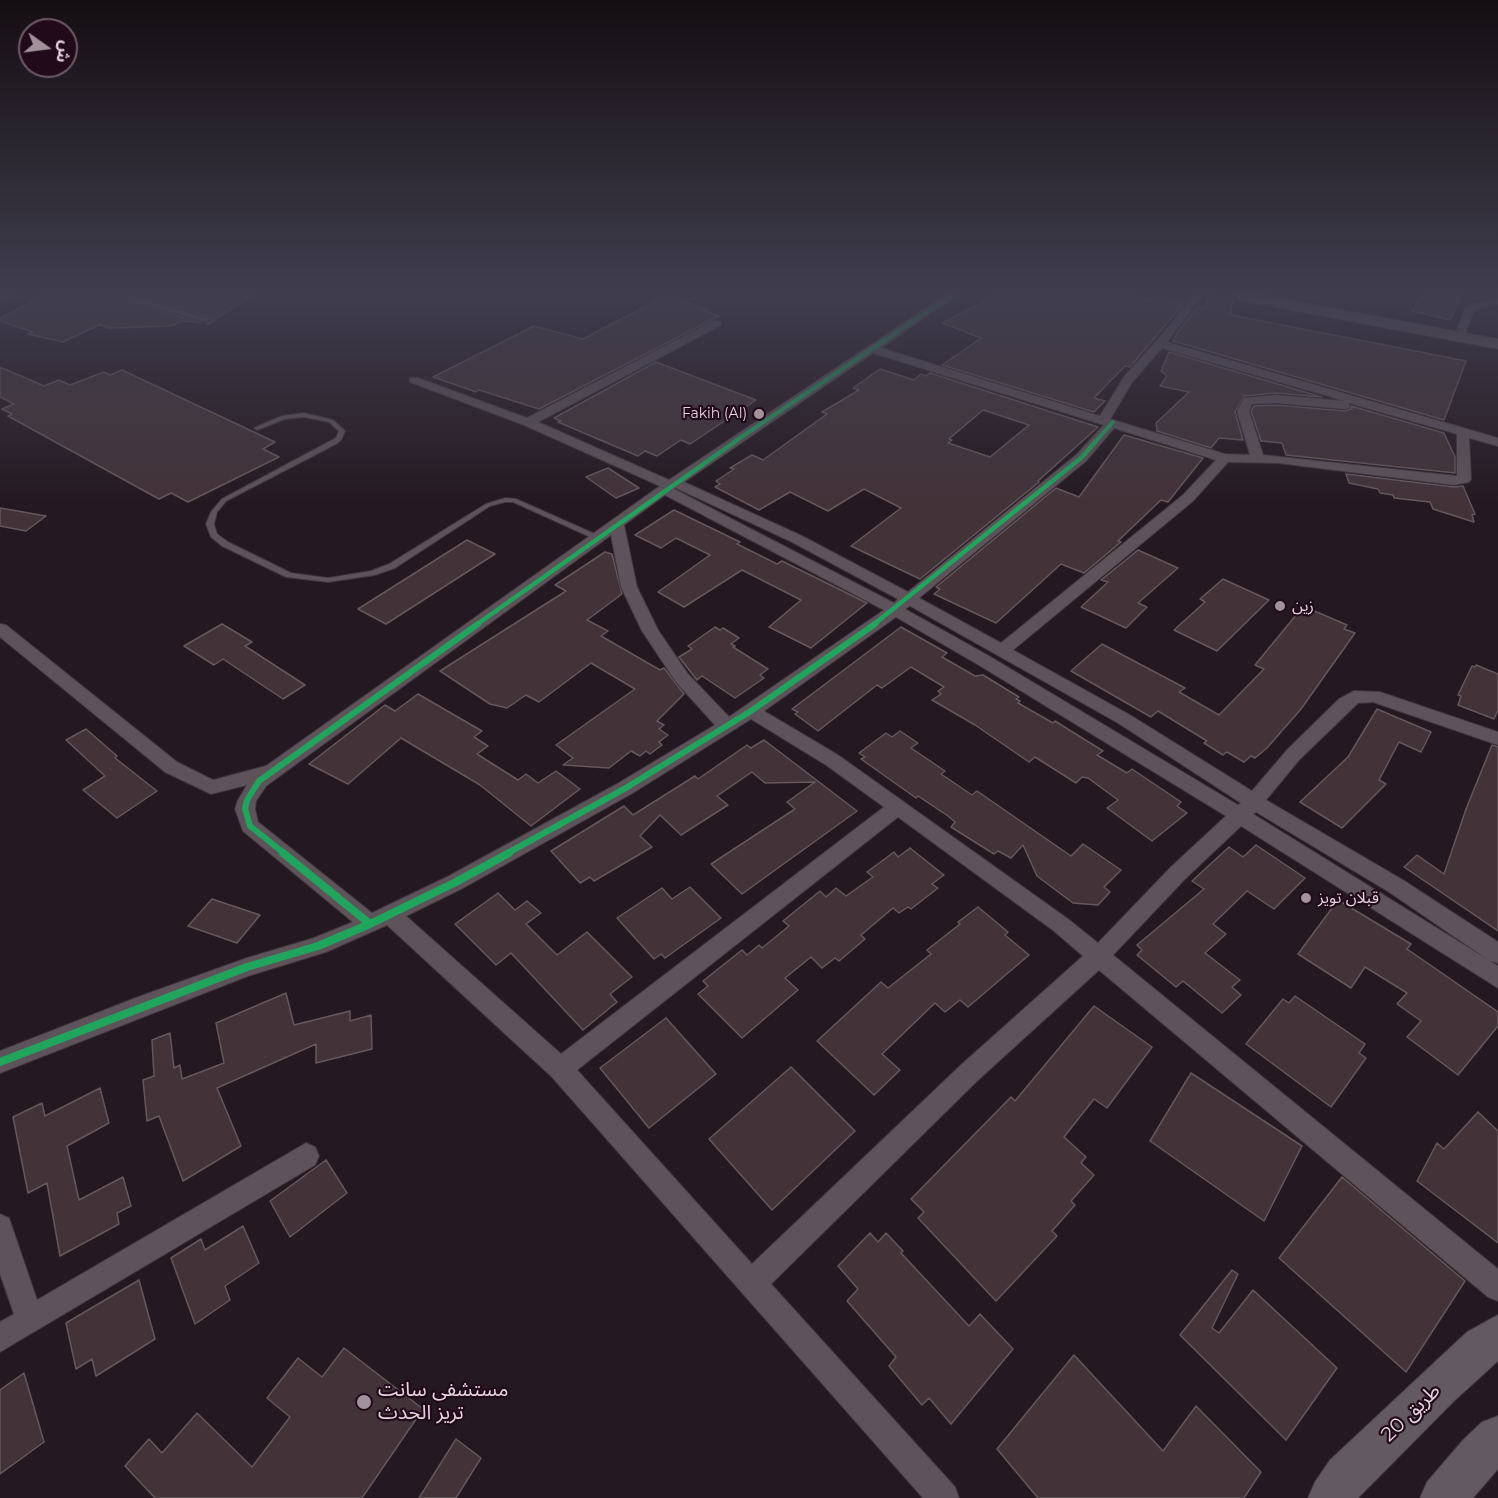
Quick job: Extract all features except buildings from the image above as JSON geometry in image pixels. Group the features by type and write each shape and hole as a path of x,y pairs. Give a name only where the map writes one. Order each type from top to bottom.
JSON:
{"street":[{"path":"528,422 637,365"},
{"path":"849,365 670,486 269,773 259,781 247,800 246,818 250,826 380,919 560,1069 944,1498"},
{"path":"924,365 1224,458 1257,457 1454,481 1464,479 1463,431"},
{"path":"0,1062 247,967 318,946 380,919 456,882 614,794 727,726 902,604 1081,458 1108,421 1128,379 1141,365"},
{"path":"1233,365 1498,442"},
{"path":"414,380 528,422 670,486 902,604 1002,651 1124,720 1247,809 1498,978"},
{"path":"1257,457 1243,411 1245,404 1254,399 1276,399 1395,411"},
{"path":"1002,651 1188,498 1224,458"},
{"path":"617,525 622,565 629,587 650,631 682,678 727,726"},
{"path":"902,604 983,660 1247,809 1396,886 1498,954"},
{"path":"0,629 171,767 211,787 269,773"},
{"path":"751,1284 969,1073 1099,956 1185,866 1247,809 1293,755 1336,710 1354,697 1367,695 1384,698 1498,739"},
{"path":"751,711 832,760 1005,883 1099,956 1498,1287"},
{"path":"560,1069 898,807"},
{"path":"0,1338 306,1156"},
{"path":"0,1227 12,1270 30,1319"},
{"name":"طريق 20","path":"1331,1498 1346,1476 1439,1386 1482,1347 1498,1336"},
{"path":"1443,1498 1479,1456 1498,1438"}],"lane":[{"path":"257,428 284,417 304,415 331,421 342,431 334,443 239,491 224,500 214,512 210,524 214,535 225,544 289,575 328,580 372,573 392,566 488,506 505,500 514,500 600,538"}],"cycle path":[{"path":"370,924 250,826 245,809 247,800 259,781 675,482 848,365"},
{"path":"0,1062 138,1007 247,967 318,946 370,924 456,882 624,789 751,711 895,610 1081,458 1113,422"}],"place":[{"name":"Fakih (Al)","path":"759,414"},
{"name":"زين","path":"1280,606"},
{"name":"قبلان تويز","path":"1306,898"},
{"name":"مستشفى سانت تريز الحدث","path":"364,1402"}]}
